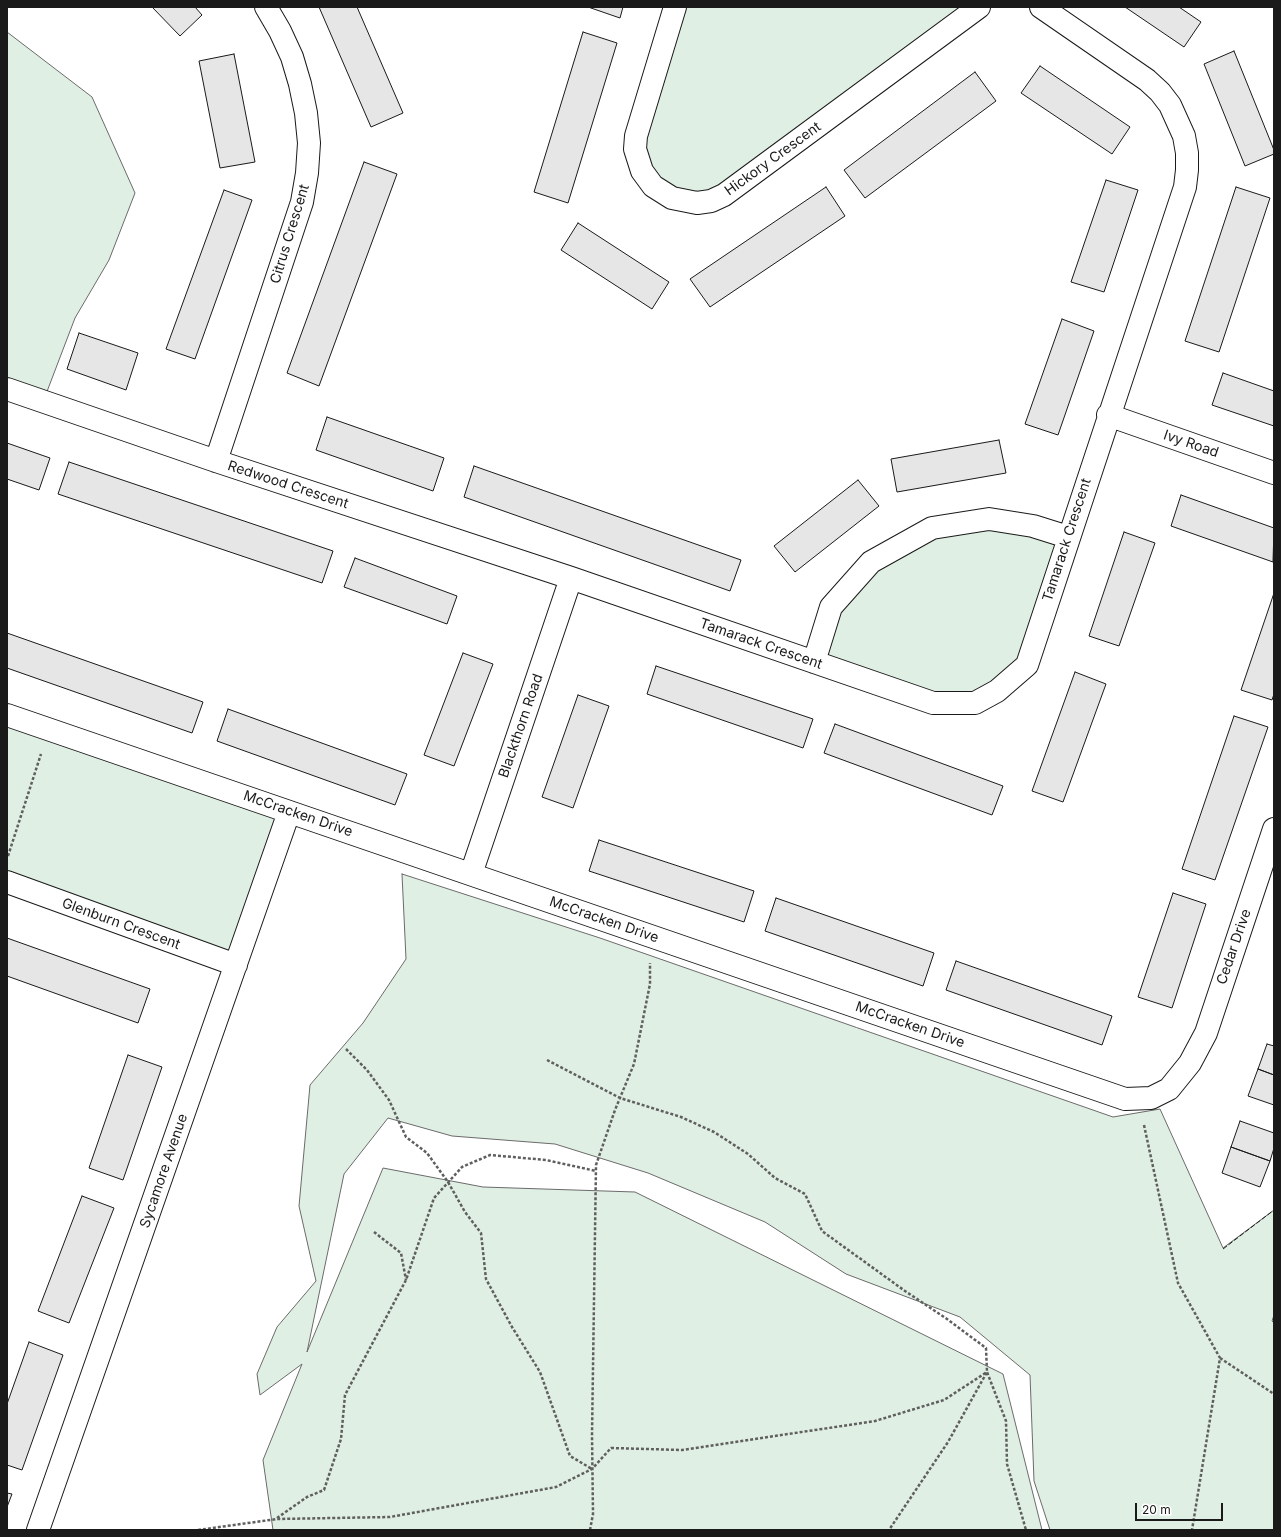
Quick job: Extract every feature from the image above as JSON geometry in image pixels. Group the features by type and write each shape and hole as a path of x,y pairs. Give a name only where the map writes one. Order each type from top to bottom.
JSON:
{"street":[{"name":"Citrus Crescent","path":"216,461 302,202 307,173 309,143 306,113 300,84 292,56 280,30 266,7"},
{"name":"Hickory Crescent","path":"675,7 636,136 635,149 642,171 653,186 672,198 697,203 711,201 724,195 979,7"},
{"name":"Tamarack Crescent","path":"571,578 933,703 975,703 997,691 1027,665 1108,415 1185,187 1187,153 1184,136 1178,120 1170,105 1160,92 1147,80 1041,7"},
{"name":"Redwood Crescent","path":"7,389 216,461 571,578"},
{"name":"Ivy Road","path":"1108,415 1274,473"},
{"path":"814,662 831,607 871,562 932,528 989,519 1033,526 1068,537"},
{"name":"Blackthorn Road","path":"471,874 571,578"},
{"name":"McCracken Drive","path":"7,715 1125,1099 1151,1098 1169,1089 1190,1063"},
{"name":"Sycamore Avenue","path":"38,1530 289,812"},
{"name":"Cedar Drive","path":"1190,1063 1206,1033 1274,829"},
{"name":"Glenburn Crescent","path":"7,882 236,965"}],"path":[{"path":"7,858 49,729"},
{"path":"590,1530 593,1514 592,1469 596,1165 634,1064 650,984 650,936"},
{"path":"346,1049 367,1070 389,1100 406,1137 427,1153 448,1182 465,1212 481,1233 486,1279 512,1327 540,1372 570,1456 592,1469"},
{"path":"547,1060 620,1098 682,1117 714,1132 748,1154 775,1178 805,1194 822,1231 986,1348 988,1372 1006,1421 1007,1464 1026,1530"},
{"path":"1141,1098 1142,1119 1178,1283 1220,1358 1274,1394"},
{"path":"277,1519 307,1497 324,1490 340,1439 345,1395 406,1280 434,1198 448,1182 462,1167 490,1155 546,1160 596,1171"},
{"path":"374,1232 401,1253 406,1280"},
{"path":"1192,1530 1220,1358"},
{"path":"198,1530 277,1519 390,1517 556,1487 592,1469 610,1448 682,1450 875,1420 944,1400 988,1372"},
{"path":"889,1530 948,1442 988,1372"}],"green space":[{"path":"675,7 979,7 736,187 684,202 638,161"},
{"path":"7,32 92,97 135,193 109,260 75,318 43,402 7,389"},
{"path":"989,519 1068,537 1027,665 975,703 814,662 831,607 871,562"},
{"path":"7,715 289,812 236,965 7,882"},
{"path":"402,874 600,938 1113,1117 1160,1109 1223,1248 1274,1210 1274,1315 1272,1321 1274,1323 1274,1530 1050,1530 1034,1481 1030,1375 960,1317 846,1274 765,1222 648,1173 555,1144 452,1136 388,1118 344,1174 307,1352 383,1168 483,1187 635,1192 1003,1374 1042,1530 273,1530 263,1460 302,1364 260,1395 257,1374 277,1327 316,1281 299,1206 310,1085 363,1023 406,959"}],"building":[{"path":"152,7 195,7 202,15 180,36"},
{"path":"319,7 357,7 403,113 371,127"},
{"path":"588,7 623,7 620,18"},
{"path":"1125,7 1179,7 1201,22 1184,47"},
{"path":"583,32 617,43 568,203 534,192"},
{"path":"1234,51 1274,150 1274,154 1245,166 1204,64"},
{"path":"234,54 255,162 220,168 199,61"},
{"path":"1040,66 1130,127 1112,154 1021,93"},
{"path":"975,72 996,101 865,198 844,170"},
{"path":"364,162 397,174 319,386 287,373"},
{"path":"1106,180 1138,190 1104,292 1071,282"},
{"path":"826,187 845,216 710,307 690,279"},
{"path":"1236,187 1270,198 1219,352 1185,341"},
{"path":"224,190 252,200 195,359 166,349"},
{"path":"578,223 669,282 652,309 561,250"},
{"path":"1062,319 1094,331 1058,435 1025,424"},
{"path":"79,333 138,353 126,390 67,369"},
{"path":"1223,373 1274,391 1274,426 1212,405"},
{"path":"327,417 444,458 433,491 316,450"},
{"path":"999,440 1006,473 897,492 891,459"},
{"path":"7,443 50,458 39,490 7,479"},
{"path":"69,462 333,551 322,583 58,494"},
{"path":"474,466 741,560 730,591 464,497"},
{"path":"858,480 879,506 795,572 774,546"},
{"path":"1181,495 1274,528 1273,562 1171,526"},
{"path":"1124,532 1155,543 1119,646 1089,636"},
{"path":"355,558 457,596 447,624 344,587"},
{"path":"1274,593 1274,694 1272,700 1241,690"},
{"path":"7,633 203,702 192,733 7,668"},
{"path":"463,653 493,664 454,766 424,755"},
{"path":"656,666 813,719 803,748 647,694"},
{"path":"1075,672 1106,684 1063,802 1032,791"},
{"path":"578,695 609,706 573,808 542,797"},
{"path":"228,709 407,774 395,805 217,741"},
{"path":"1234,716 1268,727 1215,880 1182,869"},
{"path":"835,724 1003,786 992,815 824,753"},
{"path":"599,840 754,891 744,922 589,871"},
{"path":"1173,893 1206,904 1172,1008 1138,997"},
{"path":"776,898 934,953 923,986 765,931"},
{"path":"7,938 150,989 138,1023 7,976"},
{"path":"956,961 1112,1016 1102,1045 946,990"},
{"path":"1267,1044 1274,1046 1274,1075 1258,1069"},
{"path":"128,1055 162,1067 123,1180 89,1168"},
{"path":"1258,1069 1274,1075 1274,1105 1248,1096"},
{"path":"1240,1121 1274,1133 1274,1148 1270,1161 1231,1147"},
{"path":"1231,1147 1270,1161 1260,1187 1222,1173"},
{"path":"82,1196 114,1208 69,1323 38,1311"},
{"path":"29,1342 63,1355 22,1470 7,1465 7,1404"},
{"path":"7,1493 12,1494 7,1507"}],"fence":[{"path":"1223,1249 1274,1210"}]}
